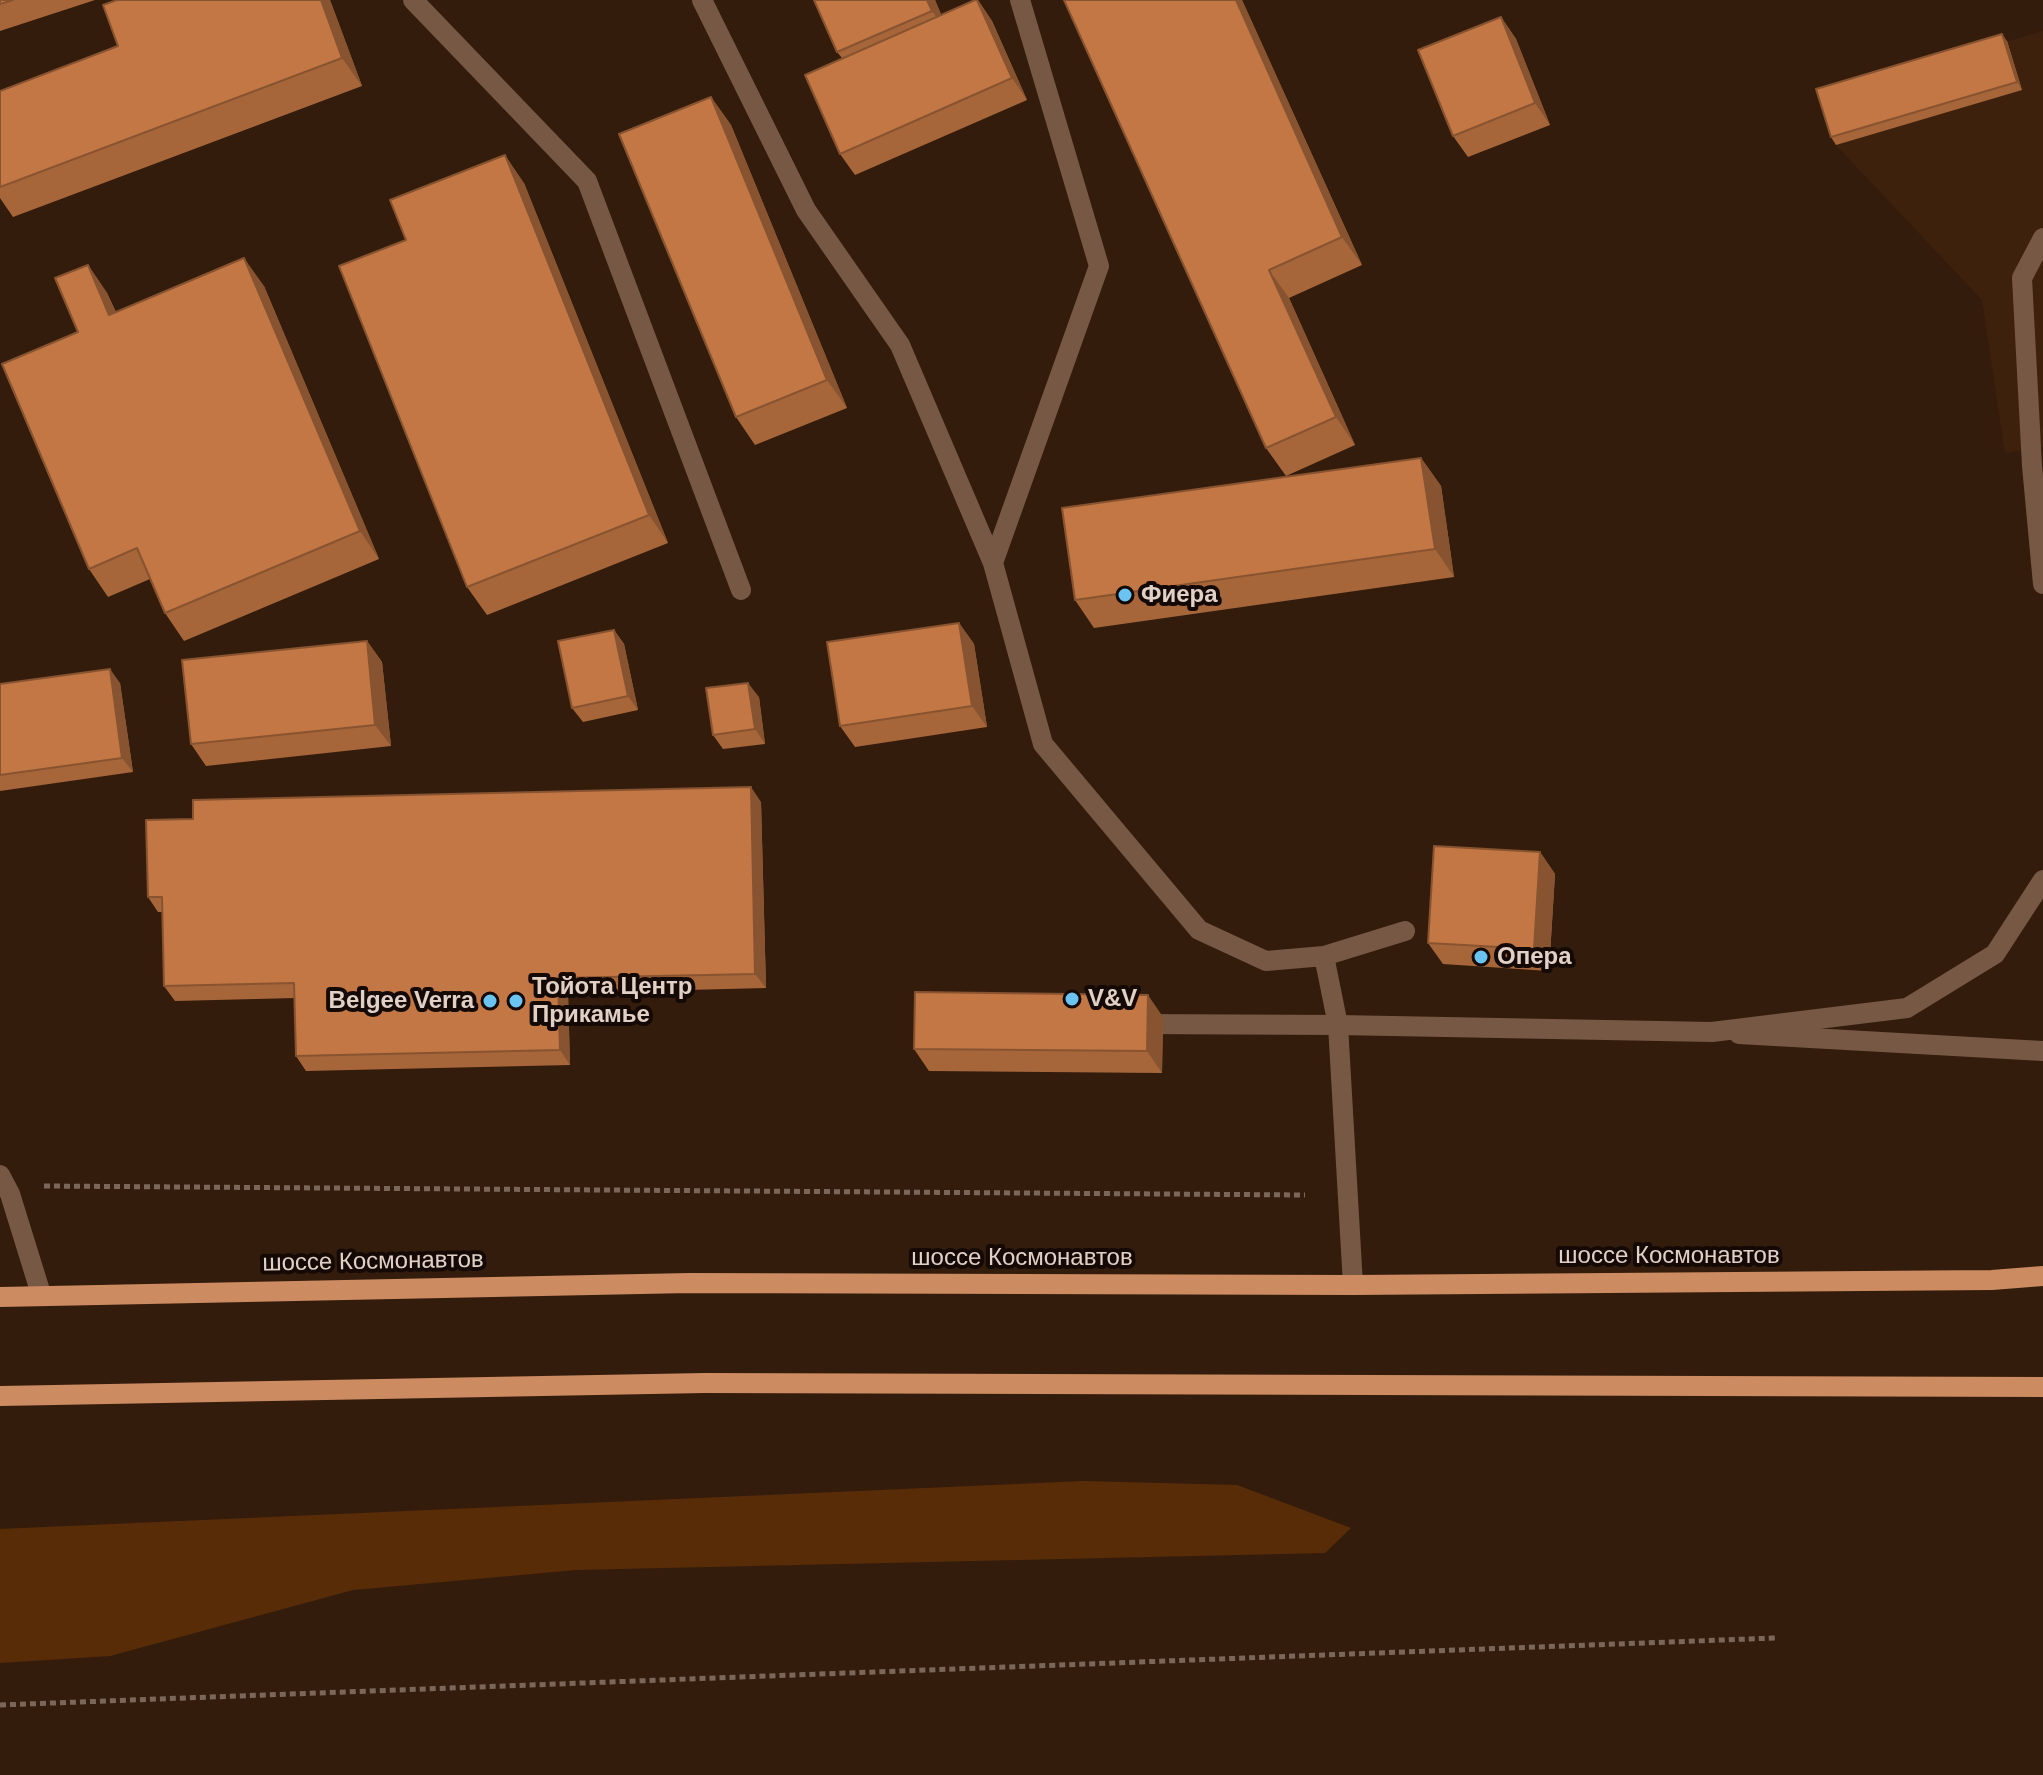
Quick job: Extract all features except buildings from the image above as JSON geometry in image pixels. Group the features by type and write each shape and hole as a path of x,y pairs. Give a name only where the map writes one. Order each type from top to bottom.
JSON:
{"main road":[{"name":"шоссе Космонавтов","path":"0,1297 690,1283 1353,1285 1992,1280 2043,1276"},
{"path":"0,1396 705,1383 2043,1387"}],"street":[{"path":"413,0 587,181 741,590"},
{"path":"702,0 806,210 900,345 937,440 993,563 1043,744 1199,930 1266,961 1324,956 1405,931"},
{"path":"993,563 1099,266 1020,0"},
{"path":"2043,238 2022,278 2037,460 2043,584"},
{"path":"1712,1032 1907,1008 1995,954 2043,880"},
{"path":"1324,956 1338,1025 1353,1285"},
{"path":"1117,1024 1712,1032 2043,1051"},
{"path":"0,1175 10,1194 41,1294"}],"path":[{"path":"44,1186 1305,1195"},
{"path":"0,1705 1775,1638"}],"shaded area":[{"path":"2043,31 2043,447 2005,453 1982,300 1836,145 1821,96"},
{"path":"1084,1481 1237,1485 1351,1528 1325,1553 576,1570 353,1590 110,1656 0,1663 0,1529"}],"place":[{"name":"Фиера","path":"1125,595"},
{"name":"Опера","path":"1481,957"},
{"name":"V&V","path":"1072,999"},
{"name":"Belgee Verra","path":"490,1001"},
{"name":"Тойота Центр Прикамье","path":"516,1001"}]}
